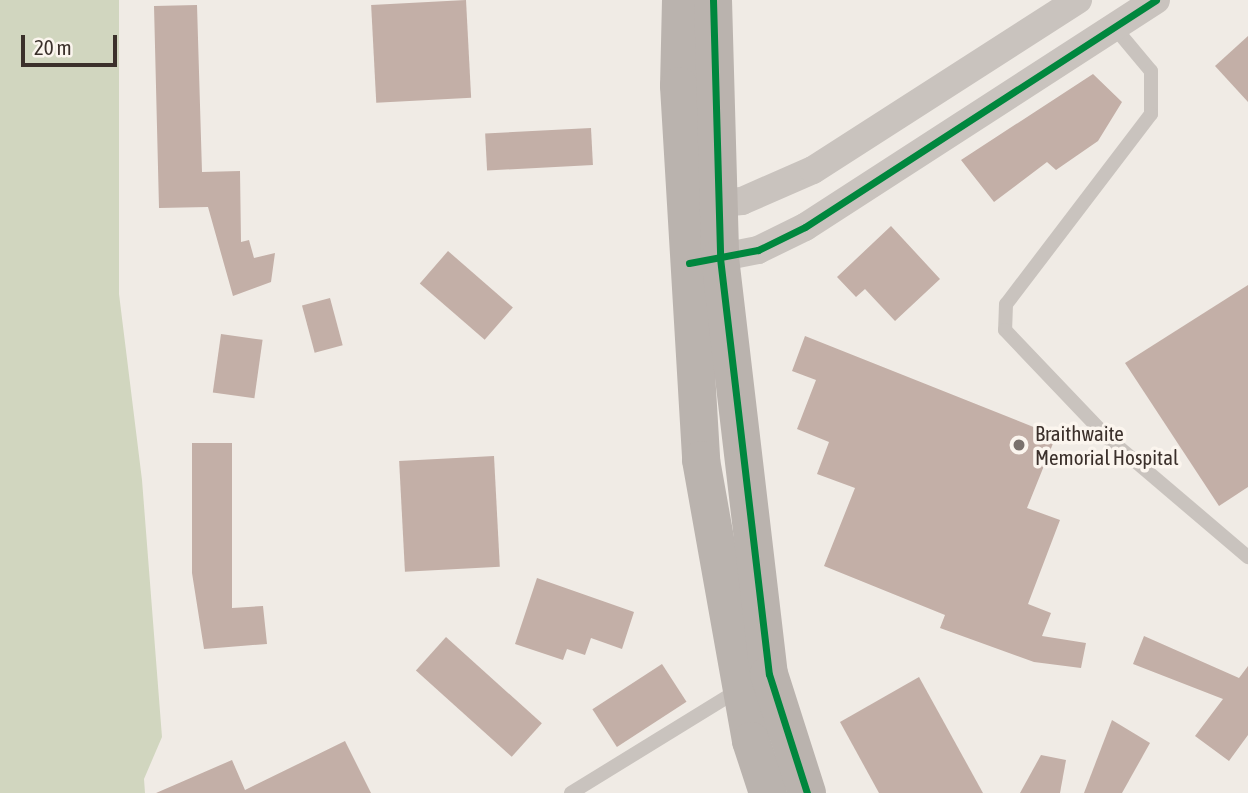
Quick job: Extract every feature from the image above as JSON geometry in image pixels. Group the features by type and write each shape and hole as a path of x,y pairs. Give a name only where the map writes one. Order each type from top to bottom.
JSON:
{"street":[{"path":"681,0 679,86 701,205"},
{"path":"713,0 701,205 704,260 701,460 742,688 768,793"},
{"path":"701,205 742,201 813,170 1078,0"},
{"path":"704,260 758,250 804,227 1156,0"},
{"path":"704,260 769,674 807,793"}],"lane":[{"path":"1115,28 1151,71 1151,114 1006,304 1005,330 1108,438 1248,557"},
{"path":"571,793 742,688"}],"green space":[{"path":"0,0 119,0 119,294 142,480 162,737 144,779 145,793 0,793"}],"building":[{"path":"466,0 471,98 376,103 371,5"},
{"path":"197,5 202,172 240,171 241,242 249,240 254,258 275,253 271,282 233,296 208,207 159,208 154,6"},
{"path":"1248,36 1248,102 1215,66"},
{"path":"1093,74 1122,102 1098,141 1056,170 1047,162 994,202 961,160"},
{"path":"591,128 593,165 487,170 485,134"},
{"path":"891,226 940,279 895,321 865,289 856,297 837,277"},
{"path":"448,251 513,307 485,340 420,283"},
{"path":"1248,285 1248,487 1219,506 1125,363"},
{"path":"330,298 343,345 315,353 302,306"},
{"path":"221,334 263,340 254,398 213,392"},
{"path":"805,336 1056,436 1027,508 1060,520 1028,604 1051,613 1042,636 1086,643 1081,668 1034,662 940,628 945,615 824,566 855,488 817,474 829,442 797,429 816,380 792,371"},
{"path":"192,443 232,443 232,608 263,606 267,644 204,649 192,573"},
{"path":"494,456 500,567 405,572 399,461"},
{"path":"537,578 634,612 622,649 591,638 585,655 567,649 563,660 515,644"},
{"path":"1144,636 1239,678 1248,666 1248,735 1229,761 1195,736 1223,699 1133,664"},
{"path":"446,637 542,723 512,757 416,670"},
{"path":"662,664 687,702 617,747 592,709"},
{"path":"919,677 983,793 879,793 840,722"},
{"path":"1112,720 1150,743 1122,793 1084,793"},
{"path":"345,741 371,793 156,793 232,760 245,790"},
{"path":"1041,755 1066,760 1060,793 1020,793"}],"cycle path":[{"path":"713,0 720,258 769,674 807,793"},
{"path":"689,263 758,250 805,227 1156,0"}],"place":[{"name":"Braithwaite Memorial Hospital","path":"1019,445"}]}
